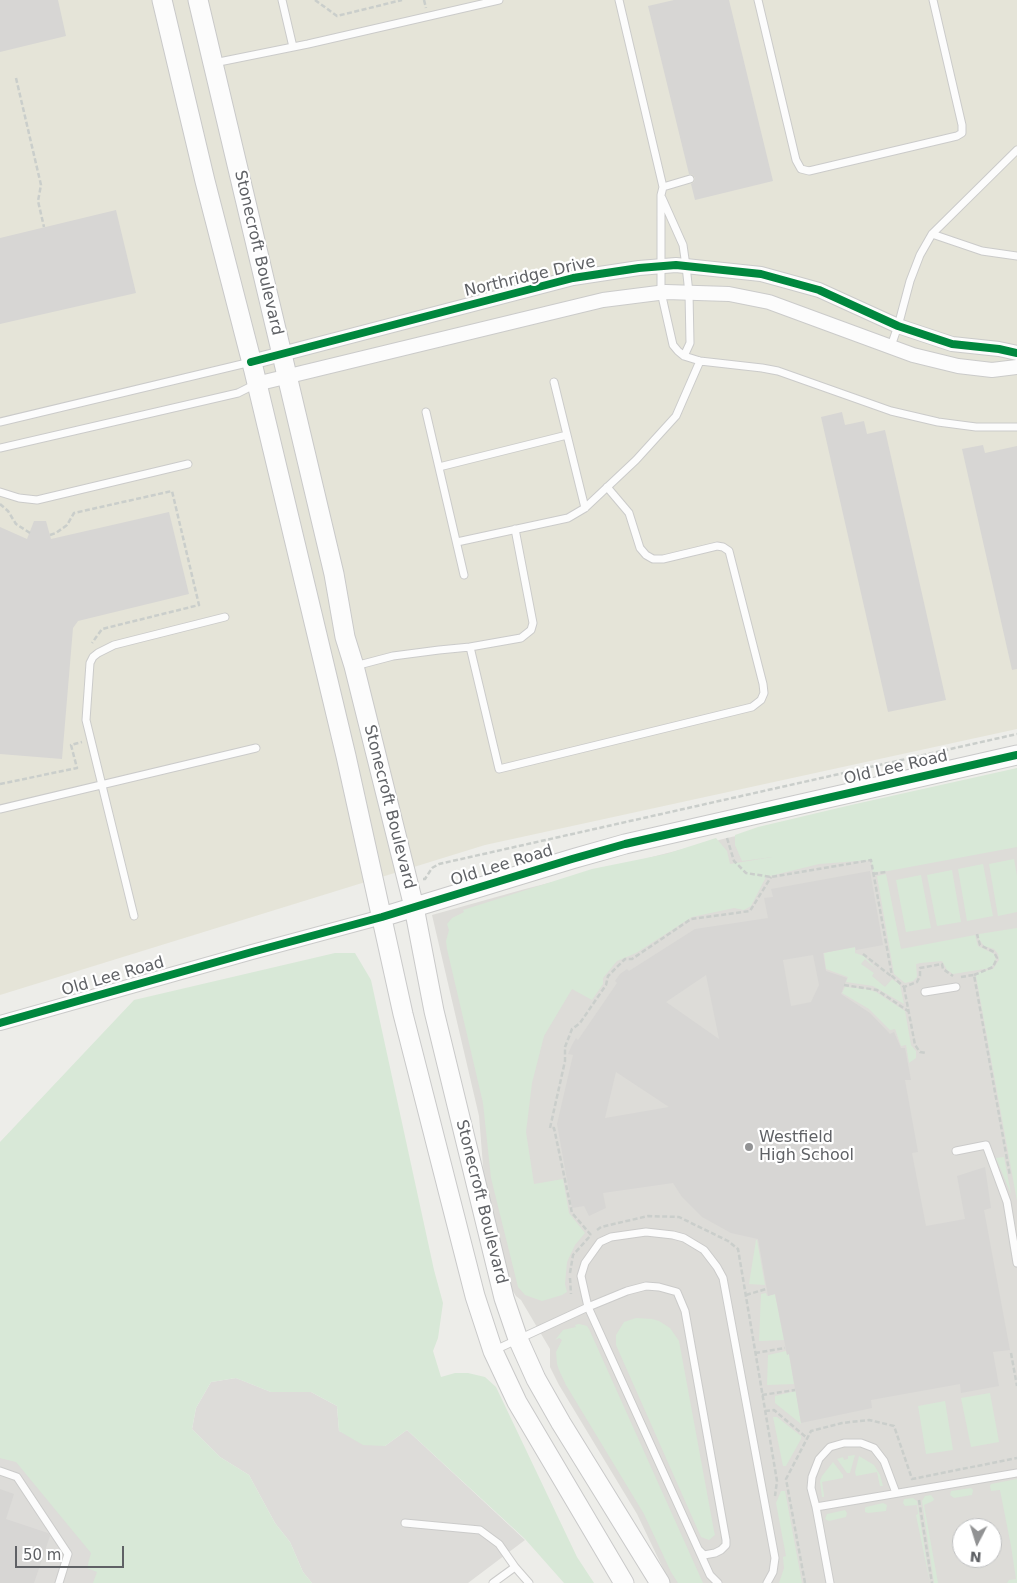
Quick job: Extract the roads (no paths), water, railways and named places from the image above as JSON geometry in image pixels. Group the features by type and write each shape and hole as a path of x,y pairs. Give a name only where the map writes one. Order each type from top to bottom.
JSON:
{"main road":[{"name":"Stonecroft Boulevard","path":"162,0 202,172 251,362 346,756 404,1014 475,1296 493,1351 517,1402 624,1583"},
{"name":"Stonecroft Boulevard","path":"198,0 334,574 344,637 354,666 414,907 434,1011 500,1281 518,1339 536,1379 660,1583"},
{"name":"Old Lee Road","path":"382,917 625,844 1017,755"}],"street":[{"name":"Northridge Drive","path":"251,362 573,278 660,266 686,266 761,274 820,290 898,326 952,344 1017,353"},
{"path":"256,384 603,300 661,292 729,294 769,302 913,355 958,366 992,370 1017,367"},
{"name":"Old Lee Road","path":"0,1023 382,917"}],"lane":[{"path":"282,0 293,47"},
{"path":"213,63 293,47 500,0"},
{"path":"619,0 662,186 661,292 673,344 684,356 700,361 778,371 891,411 938,422 976,427 1017,427"},
{"path":"758,0 796,160 801,169 810,171 957,136 962,133 933,0"},
{"path":"891,346 910,281 920,255 932,234 1017,150"},
{"path":"662,186 690,179"},
{"path":"661,195 683,245 689,293 690,343 684,356"},
{"path":"932,234 982,251 1017,256"},
{"path":"457,542 568,518 585,508 636,460 676,416 700,361"},
{"path":"0,422 251,362"},
{"path":"554,382 585,508"},
{"path":"0,448 238,393 256,384"},
{"path":"426,412 464,575"},
{"path":"439,467 567,436"},
{"path":"0,492 19,498 37,500 188,464"},
{"path":"470,647 499,768 752,706 761,700 764,692 763,684 729,551 717,546 664,559 652,559 640,548 629,513 607,487"},
{"path":"354,666 393,656 470,647 521,638 531,630 533,623 515,529"},
{"path":"134,916 86,720 90,663 93,657 114,645 225,617"},
{"path":"0,809 256,748"},
{"path":"925,992 956,987"},
{"path":"956,1151 986,1146 1007,1202 1017,1263"},
{"path":"718,1583 710,1575 698,1550 588,1307 581,1276 585,1263 600,1242 611,1237 646,1232 684,1238 704,1250 723,1278 775,1558 773,1572 767,1583"},
{"path":"493,1351 626,1291 646,1286 677,1292 685,1311 726,1540 726,1545 715,1553 704,1555 698,1550"},
{"path":"830,1583 811,1488 812,1477 819,1459 830,1447 844,1443 861,1443 874,1448 884,1461 896,1493"},
{"path":"0,1471 17,1477 68,1554 59,1583"},
{"path":"816,1507 1017,1473"},
{"path":"405,1523 480,1530 499,1544 529,1583"},
{"path":"493,1583 515,1567"}],"place":[{"name":"Westfield High School","path":"749,1147"}]}
